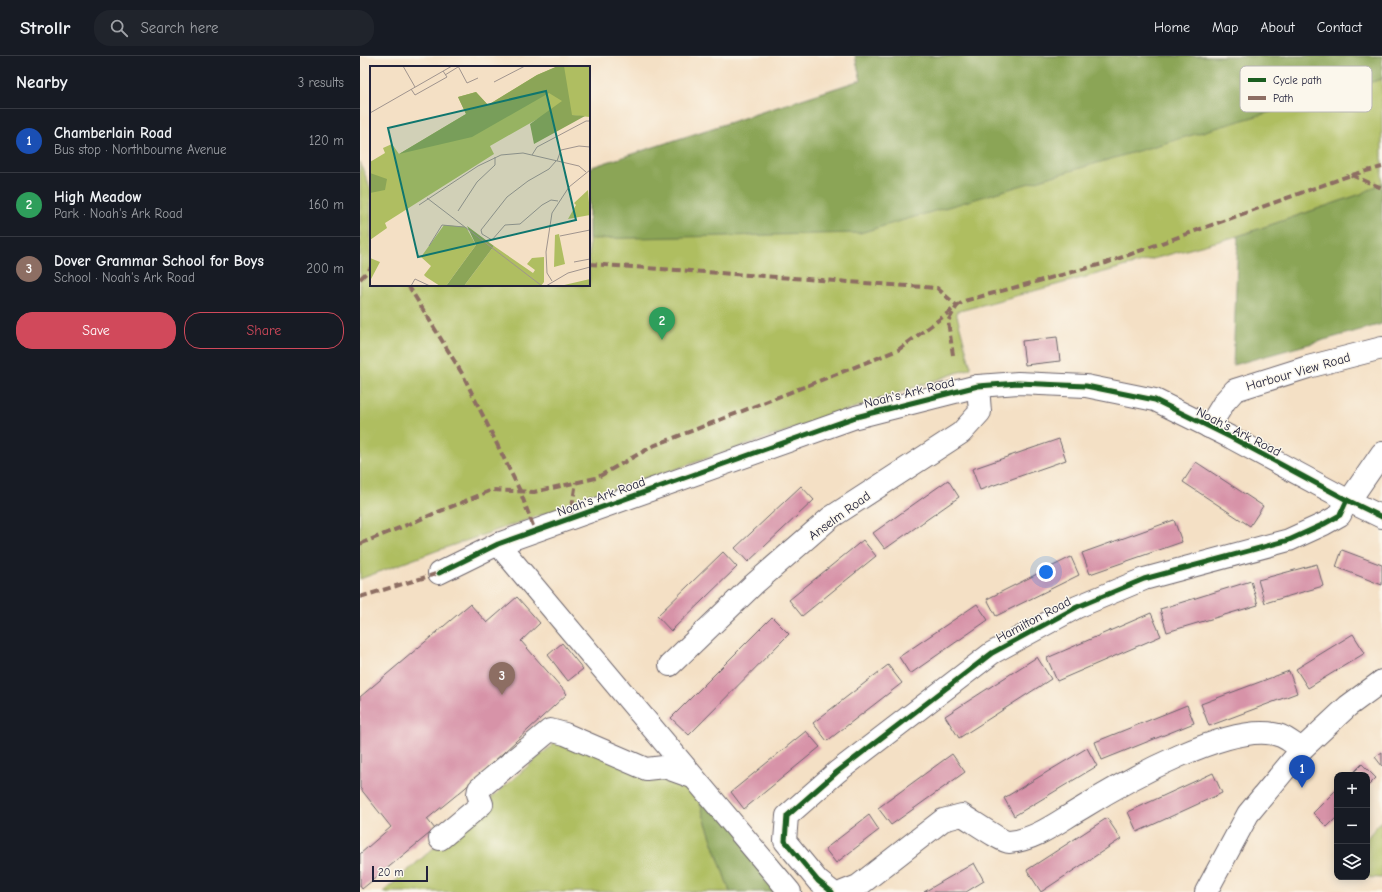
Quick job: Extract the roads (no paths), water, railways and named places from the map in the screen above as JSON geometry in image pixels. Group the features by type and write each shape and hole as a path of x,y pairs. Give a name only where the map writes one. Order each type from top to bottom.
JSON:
{"street":[{"name":"Harbour View Road","path":"1209,427 1225,400 1235,390 1308,367 1382,348"},
{"name":"Noah's Ark Road","path":"439,573 498,544 856,417 978,386 1018,383 1086,386 1155,400 1348,501 1382,517"},
{"name":"Anselm Road","path":"670,665 753,584 830,518 961,433 980,412 978,386"},
{"name":"Hamilton Road","path":"832,892 818,881 785,841 787,816 837,772 992,653 1077,607 1144,579 1289,540 1340,515 1348,501 1382,453"},
{"path":"498,544 790,892"},
{"path":"1206,892 1248,814 1302,749 1348,706 1382,681"},
{"path":"440,839 482,804 478,794 479,789 550,730 565,734 646,770 664,767 694,778"},
{"path":"843,892 858,886 943,820 962,815 1007,842 1032,838 1123,783 1195,749 1233,738 1260,734 1280,736 1302,749"}],"place":[{"name":"High Meadow","path":"662,340"},
{"name":"Dover Grammar School for Boys","path":"502,695"},
{"name":"Chamberlain Road","path":"1302,788"}]}
